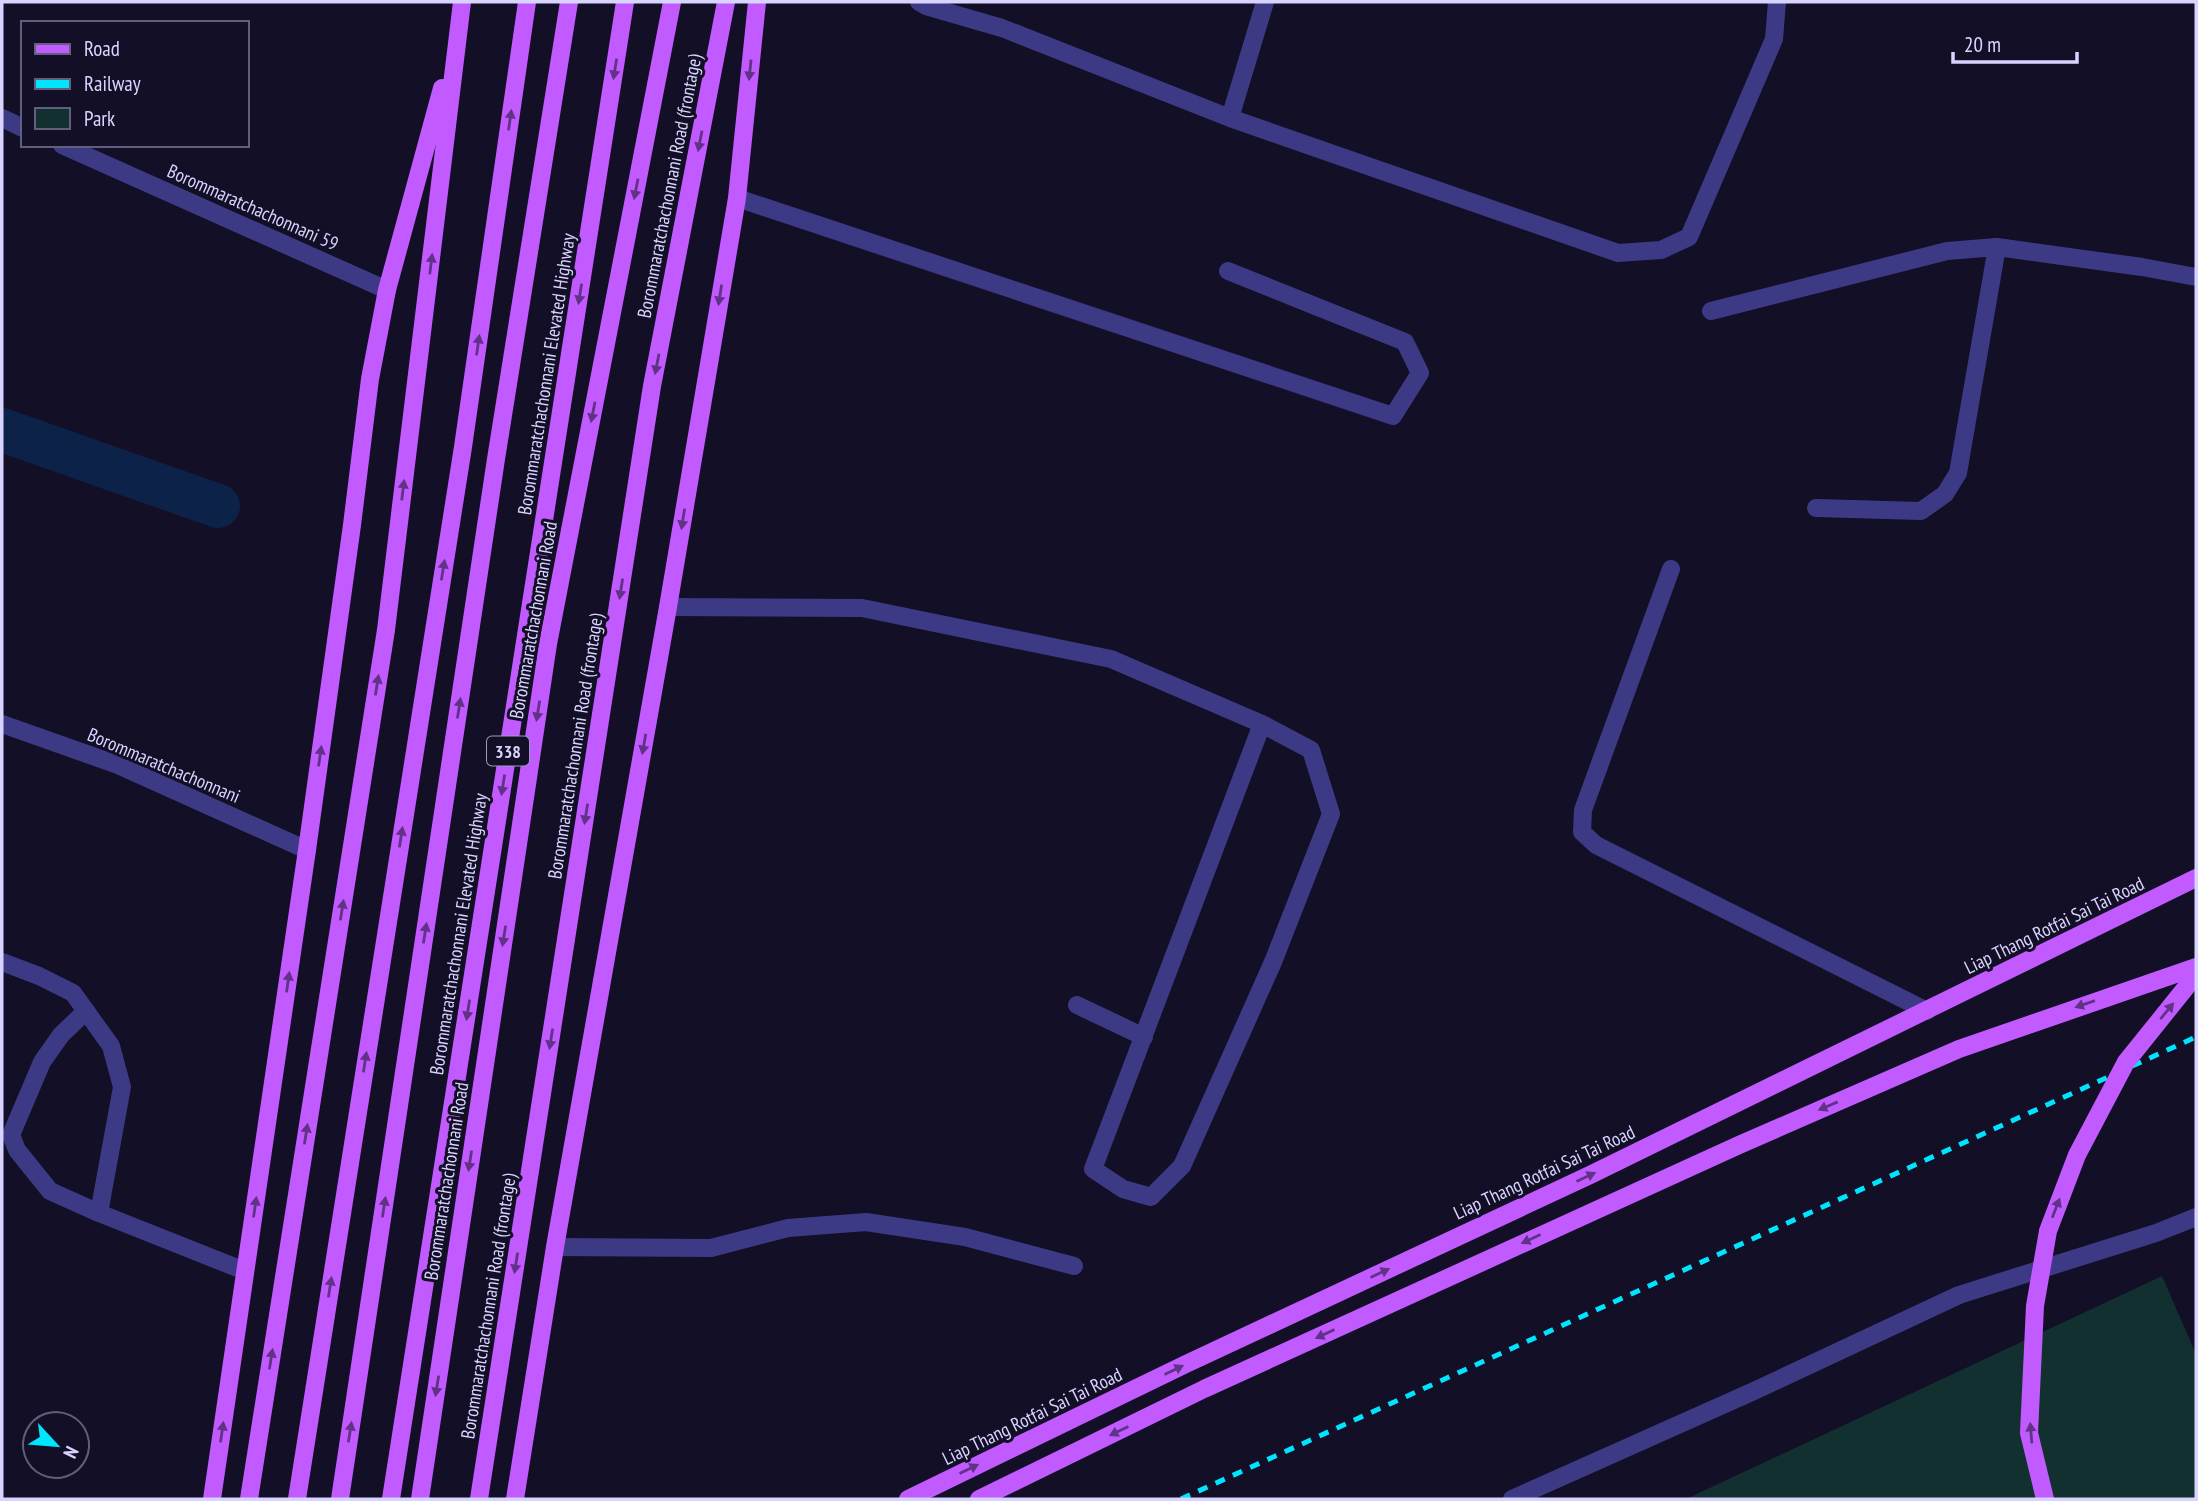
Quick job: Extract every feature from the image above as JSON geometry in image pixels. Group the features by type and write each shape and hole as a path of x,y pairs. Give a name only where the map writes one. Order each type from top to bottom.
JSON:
{"main road":[{"path":"249,1499 386,631 463,2"},
{"path":"297,1499 463,447 527,2"},
{"name":"Borommaratchachonnani Elevated Highway","path":"340,1499 492,486 569,2"},
{"name":"Borommaratchachonnani Elevated Highway","path":"391,1499 625,2"},
{"name":"Borommaratchachonnani Road","path":"420,1499 548,644 672,2"},
{"name":"Borommaratchachonnani Road (frontage)","path":"479,1499 652,386 726,2"},
{"path":"515,1499 555,1247 737,198 757,2"},
{"path":"212,1499 307,850 370,379 387,290 458,29"},
{"name":"Liap Thang Rotfai Sai Tai Road","path":"908,1499 1186,1364 1590,1175 2196,878"},
{"path":"979,1499 1204,1389 1739,1145 1959,1049 2196,967"},
{"path":"2045,1499 2029,1433 2035,1306 2048,1231 2077,1154 2126,1062 2196,975"}],"street":[{"path":"919,2 1002,28 1230,118 1618,253 1661,250 1689,237 1774,39 1777,2"},
{"path":"1230,118 1265,2"},
{"path":"2,118 21,127"},
{"name":"Borommaratchachonnani 59","path":"66,147 387,290"},
{"path":"737,198 1393,416 1420,373 1405,342 1228,271"},
{"path":"1815,508 1921,511 1945,494 1958,472 1997,247"},
{"path":"1711,311 1947,251 1997,247 2196,277"},
{"path":"1671,569 1583,810 1582,832 1596,845 1927,1011"},
{"path":"668,607 862,608 1111,659 1262,724 1311,750 1331,814 1273,962 1182,1166 1151,1197 1123,1189 1093,1169 1262,724"},
{"name":"Borommaratchachonnani","path":"2,724 118,765 307,850"},
{"path":"2,962 73,993 111,1046 122,1087 99,1213"},
{"path":"1077,1005 1144,1037"},
{"path":"86,1012 61,1035 42,1062 11,1135 18,1150 50,1191 245,1270"},
{"path":"1512,1499 1754,1391 1959,1295 2156,1233 2196,1217"},
{"path":"555,1247 711,1248 788,1228 866,1222 965,1237 1074,1266"}],"green space":[{"path":"2162,1276 2196,1354 2196,1499 1686,1499"}],"waterway":[{"path":"2,430 218,506"}],"railway":[{"path":"1181,1499 2196,1037"}]}
